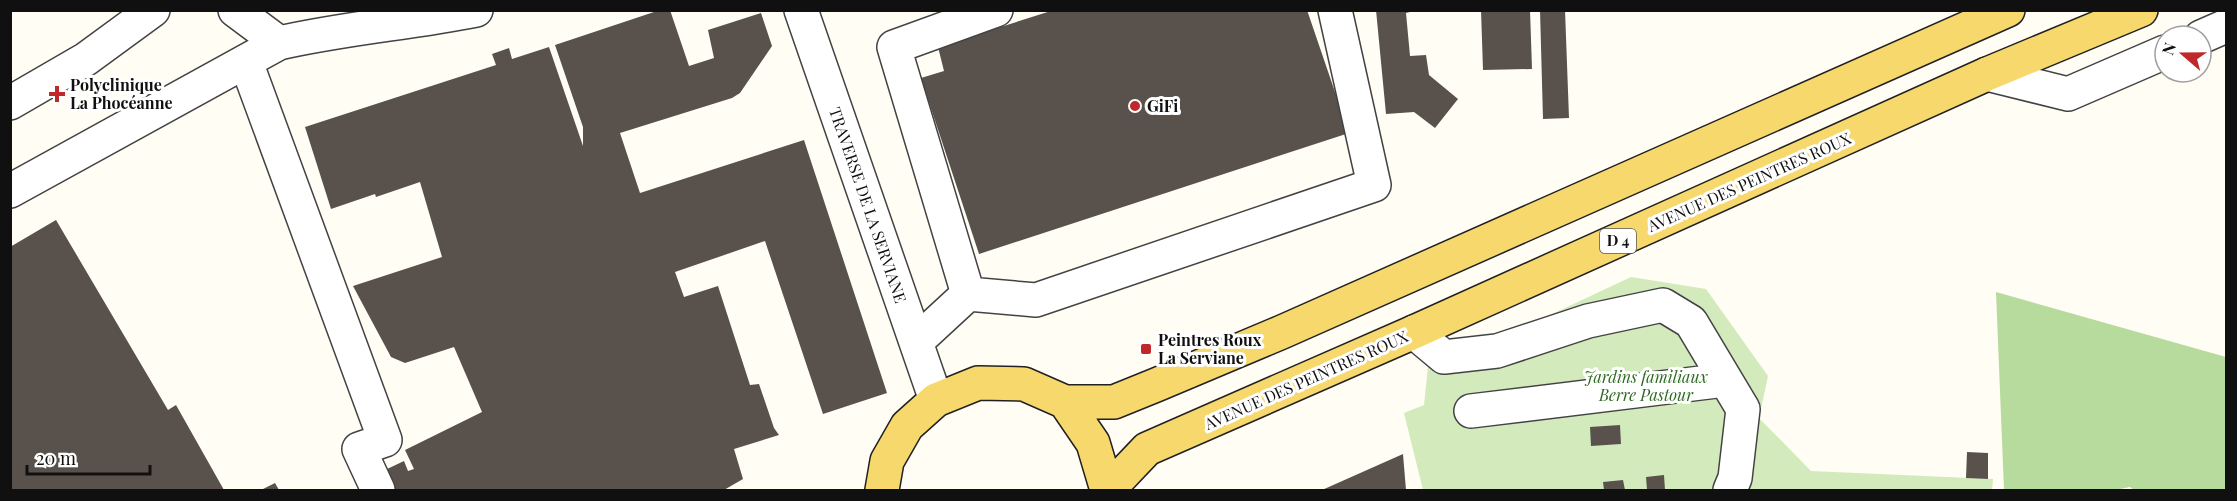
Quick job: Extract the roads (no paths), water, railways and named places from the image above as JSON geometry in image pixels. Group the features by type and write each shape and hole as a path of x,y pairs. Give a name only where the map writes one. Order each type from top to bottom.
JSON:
{"main road":[{"path":"882,490 887,461 906,426 936,400 978,384 1024,384 1065,402 1114,402 1282,332 2008,10"},
{"name":"AVENUE DES PEINTRES ROUX","path":"1108,490 1148,449 1987,74 2141,10"},
{"path":"1065,402 1093,443 1108,490"}],"street":[{"path":"10,103 86,59 153,10"},
{"path":"236,10 279,43"},
{"path":"10,191 318,22 435,15 476,10"},
{"name":"TRAVERSE DE LA SERVIANE","path":"801,10 936,400"},
{"path":"968,294 894,47 996,10"},
{"path":"916,342 968,294 1036,300 1374,185 1335,10"},
{"path":"1987,74 2068,94 2153,57"},
{"path":"246,62 386,440 359,449 378,490"},
{"path":"1414,332 1444,357 1497,351 1588,321 1663,305 1691,322 1743,409 1734,478 1730,490"},
{"path":"1471,411 1725,380"}],"place":[{"name":"Polyclinique La Phocéanne","path":"57,94"},
{"name":"GiFi","path":"1135,106"},
{"name":"Peintres Roux La Serviane","path":"1146,349"}],"park label":[{"name":"Jardins familiaux Berre Pastour","path":"1646,386"}]}
